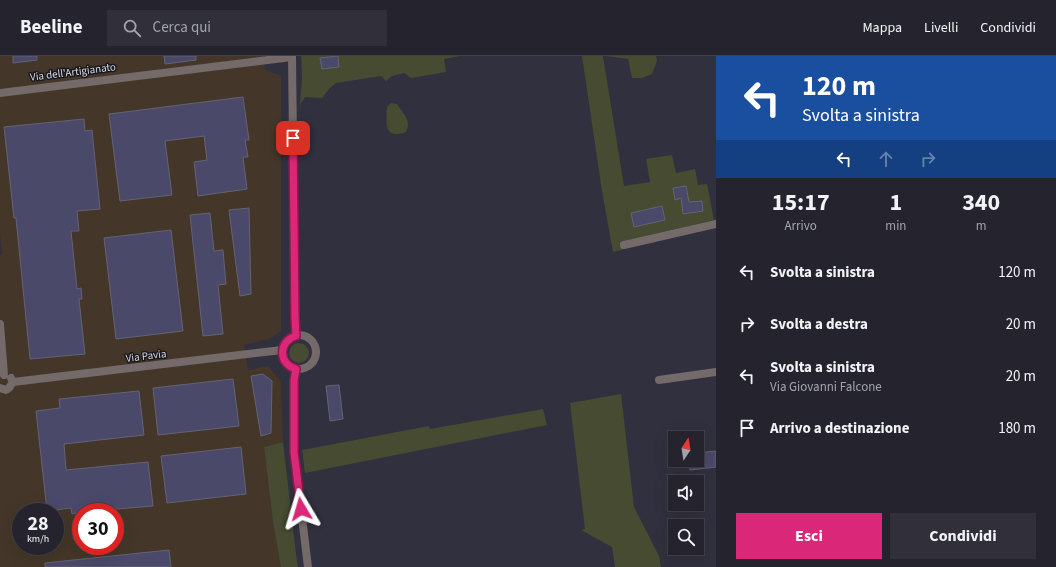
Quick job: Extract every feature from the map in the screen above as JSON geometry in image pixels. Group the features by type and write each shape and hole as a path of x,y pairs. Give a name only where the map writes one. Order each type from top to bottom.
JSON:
{"street":[{"name":"Via dell'Artigianato","path":"0,93 292,57"},
{"path":"292,57 296,336"},
{"path":"624,245 716,224"},
{"path":"0,324 2,376 8,375 13,382"},
{"path":"296,336 307,338 315,347 315,358 308,367 296,369 287,365 284,360 282,350 287,340 296,336"},
{"name":"Via Pavia","path":"0,388 6,390 10,388 13,382 282,350"},
{"path":"296,369 294,380 294,452 308,567"},
{"path":"659,380 716,372"}],"shaded area":[{"path":"0,56 263,56 265,70 281,76 281,331 269,339 244,345 248,370 268,366 281,381 283,442 264,447 273,522 281,567 0,567 0,255 2,255 0,233"}],"green space":[{"path":"301,56 460,56 444,59 446,72 411,78 404,73 392,76 386,81 381,76 336,83 322,98 305,97 300,105 302,78"},
{"path":"582,56 603,56 624,186 650,182 646,159 672,155 676,173 695,169 698,185 707,184 714,220 624,241 625,249 613,252 602,191"},
{"path":"606,56 656,56 657,61 652,74 642,78 632,78 628,59"},
{"path":"391,103 397,104 406,117 408,128 406,132 394,134 390,132 386,119 387,107"},
{"path":"299,343 306,346 309,353 306,360 299,363 292,360 289,353 292,346"},
{"path":"621,394 634,507 659,556 661,567 615,567 612,547 581,530 585,529 570,403"},
{"path":"543,409 547,425 305,473 302,450 429,426 430,429"},
{"path":"283,442 298,567 281,567 273,522 264,447"}],"building":[{"path":"13,56 37,56 37,60 13,63"},
{"path":"164,56 196,56 196,60 165,64"},
{"path":"338,56 339,67 322,69 320,58"},
{"path":"243,97 249,140 245,140 248,157 243,157 247,189 198,196 194,162 207,160 204,136 165,141 172,195 120,201 109,114"},
{"path":"84,119 85,131 92,130 100,209 77,211 79,231 71,231 77,289 81,288 82,299 79,299 85,354 30,359 16,218 14,218 4,127"},
{"path":"686,186 689,202 702,201 703,211 683,214 681,198 675,200 673,188"},
{"path":"662,206 665,220 634,227 631,213"},
{"path":"249,208 251,294 240,296 229,210"},
{"path":"210,213 214,251 223,250 226,284 218,285 223,334 203,336 190,215"},
{"path":"171,230 183,331 116,339 104,238"},
{"path":"263,374 272,381 271,433 261,436 251,376"},
{"path":"233,379 239,426 158,435 153,388"},
{"path":"339,385 343,419 330,421 326,386"},
{"path":"139,391 144,435 64,444 66,470 148,462 153,506 124,508 124,503 72,503 72,514 71,508 64,509 64,503 46,503 36,411 60,408 59,399"},
{"path":"241,447 246,494 167,503 161,456"},
{"path":"716,451 716,467 690,470 690,467 704,467 704,452"},
{"path":"169,550 171,567 45,567 45,563"}],"route":[{"path":"293,138 296,336 291,337 283,345 282,355 287,365 296,369 294,380 294,452 301,509"}]}
